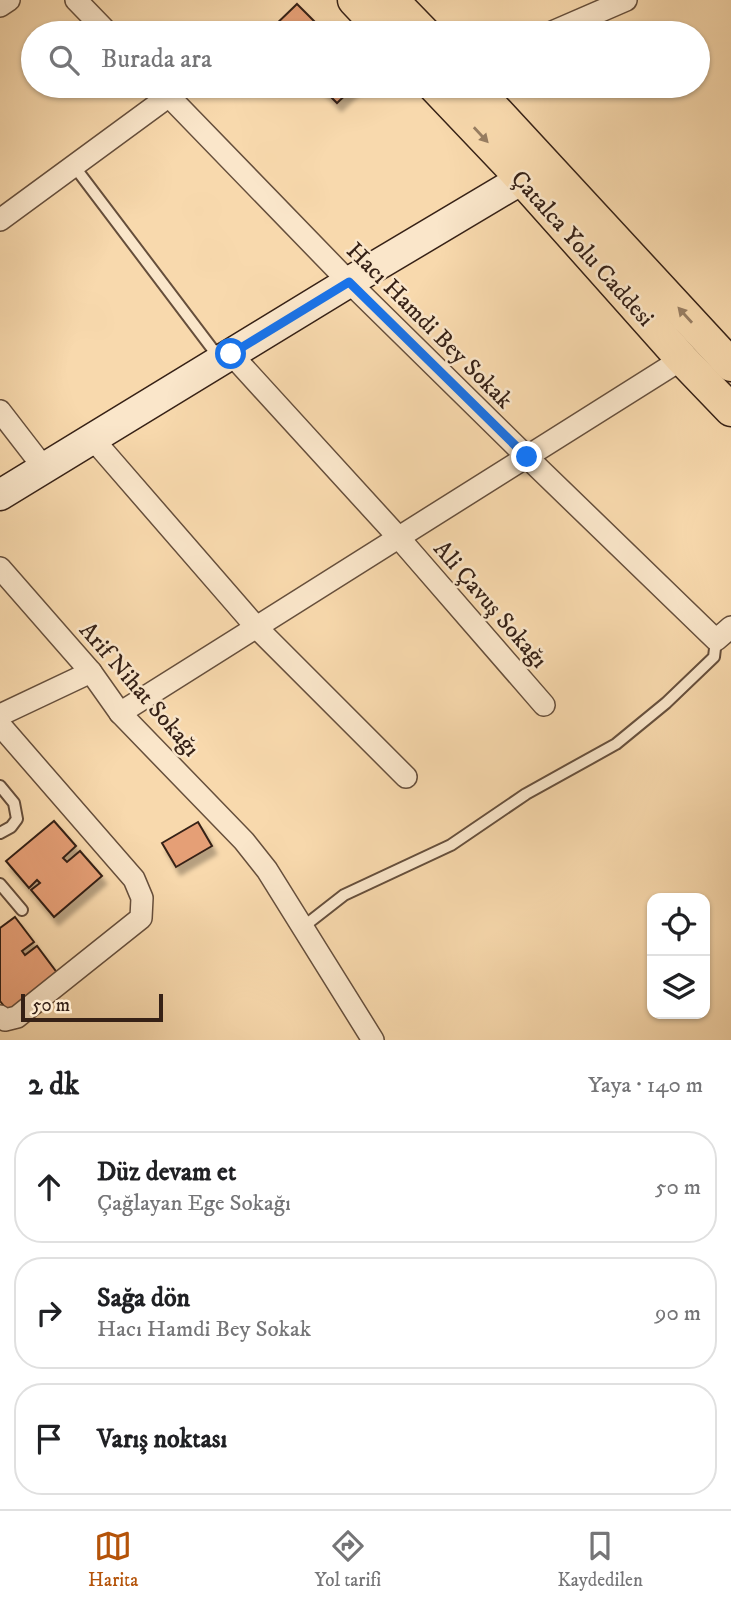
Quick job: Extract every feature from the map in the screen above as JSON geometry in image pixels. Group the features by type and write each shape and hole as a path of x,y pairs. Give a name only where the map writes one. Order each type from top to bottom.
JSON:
{"main road":[{"path":"354,0 374,21"},
{"path":"393,0 413,21"},
{"name":"Çatalca Yolu Caddesi","path":"445,98 731,410"},
{"name":"Çatalca Yolu Caddesi","path":"483,98 731,365"}],"street":[{"path":"0,6 9,0"},
{"path":"76,0 96,21"},
{"path":"578,21 626,0"},
{"path":"0,220 74,166 156,98"},
{"name":"Hacı Hamdi Bey Sokak","path":"171,98 349,282 527,457 723,634"},
{"path":"0,495 522,179"},
{"name":"Ali Çavuş Sokağı","path":"225,357 399,538 544,705"},
{"path":"120,713 682,359"},
{"path":"0,411 44,468"},
{"path":"92,438 257,628 406,778"},
{"name":"Arif Nihat Sokağı","path":"0,568 90,672 120,713 244,841 267,870 373,1040"},
{"path":"0,715 90,672"},
{"path":"0,725 134,879 142,898 142,918 17,1017 5,1020 0,1016"}],"lane":[{"path":"74,166 225,357"},
{"path":"303,927 344,895 451,845 526,794 616,744 666,704 714,657 723,634"},
{"path":"0,786 14,803 17,819 11,827 0,833"},
{"path":"0,884 22,910"}],"building":[{"path":"297,4 314,21 279,21"},
{"path":"54,821 76,846 63,858 67,862 80,851 102,876 54,917 31,890 40,883 37,880 29,888 6,861"},
{"path":"198,822 212,846 176,867 162,843"},
{"path":"15,917 34,942 22,951 25,955 37,946 61,978 11,1015 0,1001 0,928"}],"route":[{"path":"231,354 349,282 527,457"}]}
